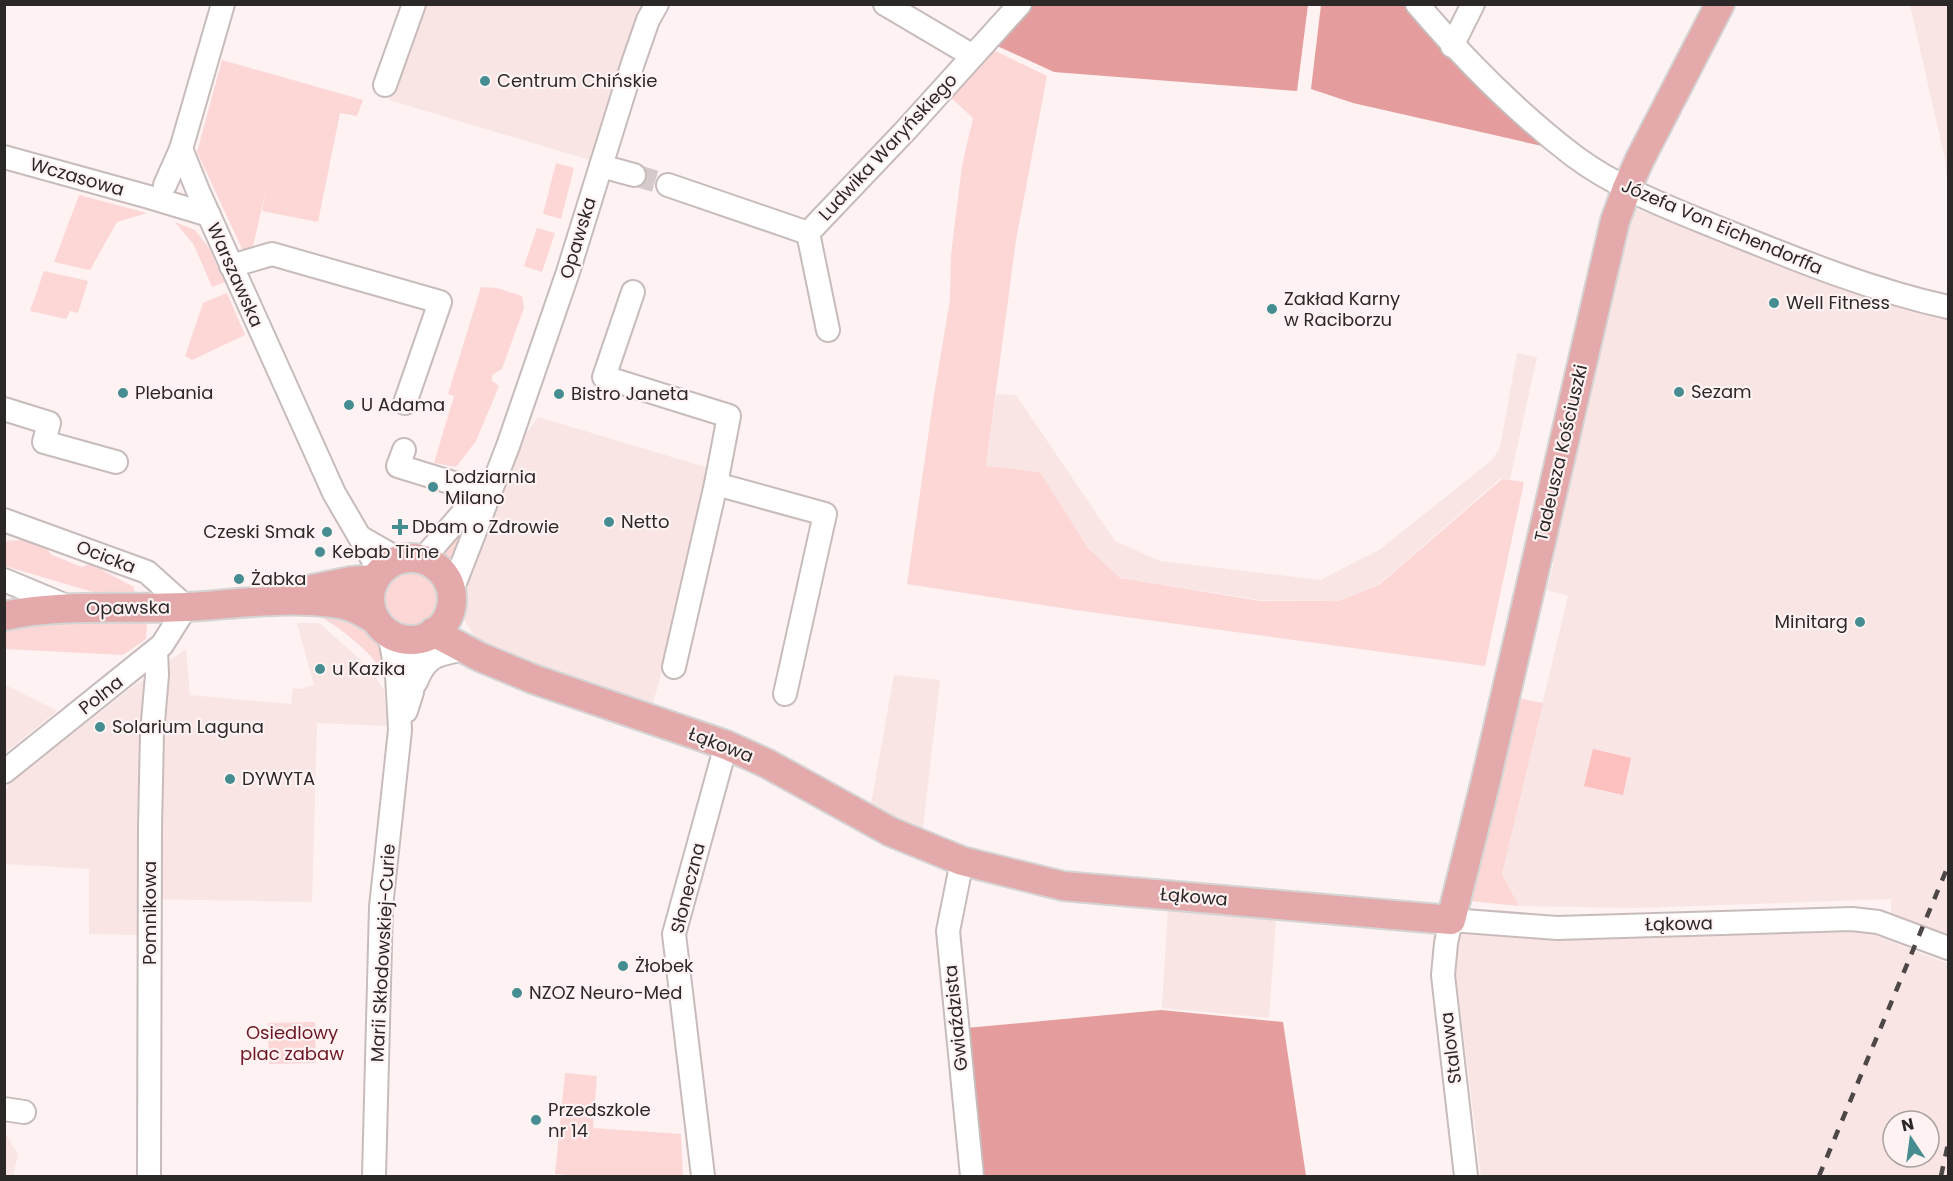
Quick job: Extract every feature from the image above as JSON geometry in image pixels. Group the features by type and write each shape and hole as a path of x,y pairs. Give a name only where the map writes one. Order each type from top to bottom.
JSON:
{"main road":[{"name":"Tadeusza Kościuszki","path":"1451,920 1485,784 1615,221 1627,188 1720,4"},
{"path":"432,564 441,572 448,582 440,619 404,639 383,626 370,600 386,570 432,564"},
{"name":"Opawska","path":"251,602 386,570"},
{"name":"Opawska","path":"4,616 71,608 186,607 251,602 342,604 383,626"},
{"path":"440,619 468,643 472,653"},
{"name":"Łąkowa","path":"472,653 533,679 726,745 766,764 891,832 962,861 1063,885 1451,920"}],"street":[{"path":"162,195 181,148 223,4"},
{"path":"385,86 414,4"},
{"name":"Opawska","path":"440,619 485,493 498,471 568,272 636,53 648,20 657,4"},
{"path":"885,4 973,56"},
{"name":"Ludwika Waryńskiego","path":"668,184 808,233 1020,4"},
{"name":"Józefa Von Eichendorffa","path":"1417,4 1452,46 1519,112 1575,156 1627,188 1812,267 1948,307"},
{"path":"1452,46 1473,4"},
{"name":"Warszawska","path":"181,148 208,216 333,493 358,536"},
{"name":"Wczasowa","path":"4,157 162,195 208,216"},
{"path":"601,165 634,175"},
{"path":"162,195 194,183"},
{"path":"808,233 828,330"},
{"path":"231,266 272,254 440,303 405,403"},
{"path":"633,292 604,377 729,416 716,484 674,667"},
{"path":"4,410 49,423 44,442 116,462"},
{"path":"404,450 398,466 485,493"},
{"path":"716,484 825,514 785,694"},
{"name":"Opawska","path":"386,570 485,493"},
{"name":"Ocicka","path":"8,523 147,572 186,607"},
{"path":"358,536 358,570 386,570"},
{"path":"358,536 386,570"},
{"path":"4,580 71,608"},
{"name":"Polna","path":"4,772 156,651 186,607"},
{"name":"Marii Skłodowskiej-Curie","path":"412,692 416,648 440,619"},
{"name":"Marii Skłodowskiej-Curie","path":"374,1176 381,907 400,730 397,675 383,626"},
{"name":"Pomnikowa","path":"149,1176 150,828 152,733 157,675 156,651"},
{"name":"Marii Skłodowskiej-Curie","path":"400,730 412,692 425,663 436,655 472,653"},
{"name":"Słoneczna","path":"703,1176 674,934 726,745"},
{"name":"Gwiaździsta","path":"962,861 948,931 972,1176"},
{"name":"Łąkowa","path":"1451,920 1557,928 1852,919 1878,922 1948,948"},
{"name":"Stalowa","path":"1451,920 1443,975 1466,1176"}],"shaded area":[{"path":"422,5 647,5 593,161 389,100"},
{"path":"1032,5 1308,5 1297,91 1054,72 993,44"},
{"path":"1321,5 1405,5 1435,43 1542,146 1353,103 1311,89"},
{"path":"1910,5 1948,5 1948,186 1945,159"},
{"path":"1637,209 1748,249 1868,297 1948,317 1948,935 1891,916 1891,899 1634,908 1519,906 1502,874 1568,596 1547,590 1554,562 1543,559 1628,215"},
{"path":"1517,353 1537,357 1510,480 1501,478 1378,585 1337,601 1260,600 1120,578 1088,548 1040,472 986,467 996,394 1016,395 1115,541 1160,561 1320,580 1379,550 1491,461 1500,448"},
{"path":"538,417 712,469 679,610 651,710 556,678 478,642 465,621 462,611 464,596 523,438"},
{"path":"297,623 319,623 370,668 384,690 387,726 317,723 312,902 144,899 143,935 89,934 89,869 5,864 4,793 11,782 130,689 186,649 190,695 291,704 293,688 300,689 314,685"},
{"path":"894,675 940,680 923,827 916,830 870,810"},
{"path":"5,685 57,711 5,753"},
{"path":"1593,749 1631,758 1623,795 1584,786"},
{"path":"1168,910 1276,920 1269,1018 1162,1008"},
{"path":"1456,932 1581,934 1867,932 1948,964 1948,1176 1481,1176 1456,975"},
{"path":"1161,1010 1283,1022 1306,1176 978,1176 966,1028"},
{"path":"5,1133 18,1154 13,1176 5,1176"}],"green space":[{"path":"989,48 1047,76 1016,240 986,466 1040,472 1088,548 1120,578 1260,601 1338,601 1379,585 1502,479 1524,482 1485,666 1075,610 907,584 950,300 951,255 962,166 973,118 948,95"},
{"path":"222,60 363,100 357,116 340,113 318,222 262,211 266,190 253,246 243,251 197,152"},
{"path":"556,163 574,168 561,219 543,214"},
{"path":"79,195 147,213 117,222 90,270 54,262"},
{"path":"175,222 195,230 209,248 225,282 212,287 194,245"},
{"path":"537,228 555,233 542,272 524,266"},
{"path":"44,271 88,281 78,313 70,311 66,319 30,311"},
{"path":"481,287 497,288 522,296 524,308 502,369 492,375 492,381 499,386 476,441 456,467 434,463 454,396 448,394"},
{"path":"227,293 245,335 192,360 185,356 203,303"},
{"path":"454,529 469,534 453,573 434,554"},
{"path":"37,539 52,555 82,567 90,564 134,587 135,597 103,595 5,566 5,541"},
{"path":"406,569 416,569 431,577 437,586 439,597 437,608 431,617 416,625 406,625 395,620 388,613 383,602 383,592 388,581 395,574"},
{"path":"309,610 333,611 367,626 383,646 393,685 376,662 356,642"},
{"path":"137,614 147,624 146,639 123,655 5,649 4,624"},
{"path":"1518,698 1543,703 1502,874 1519,906 1470,901"},
{"name":"Osiedlowy plac zabaw","path":"315,1022 316,1063 269,1064 268,1023"},
{"path":"565,1073 597,1076 593,1128 681,1134 683,1176 555,1174"}],"tunnel":[{"path":"634,175 668,185"}],"railway":[{"path":"1819,1176 1948,866"},
{"path":"1941,1176 1948,1144"}],"place":[{"name":"Centrum Chińskie","path":"485,81"},
{"name":"Well Fitness","path":"1774,303"},
{"name":"Zakład Karny w Raciborzu","path":"1272,309"},
{"name":"Sezam","path":"1679,392"},
{"name":"Plebania","path":"123,393"},
{"name":"Bistro Janeta","path":"559,394"},
{"name":"U Adama","path":"349,405"},
{"name":"Lodziarnia Milano","path":"433,487"},
{"name":"Netto","path":"609,522"},
{"name":"Dbam o Zdrowie","path":"400,527"},
{"name":"Czeski Smak","path":"327,532"},
{"name":"Kebab Time","path":"320,552"},
{"name":"Żabka","path":"239,579"},
{"name":"Minitarg","path":"1860,622"},
{"name":"u Kazika","path":"320,669"},
{"name":"Solarium Laguna","path":"100,727"},
{"name":"DYWYTA","path":"230,779"},
{"name":"Żłobek","path":"623,966"},
{"name":"NZOZ Neuro-Med","path":"517,993"},
{"name":"Przedszkole nr 14","path":"536,1120"}]}
